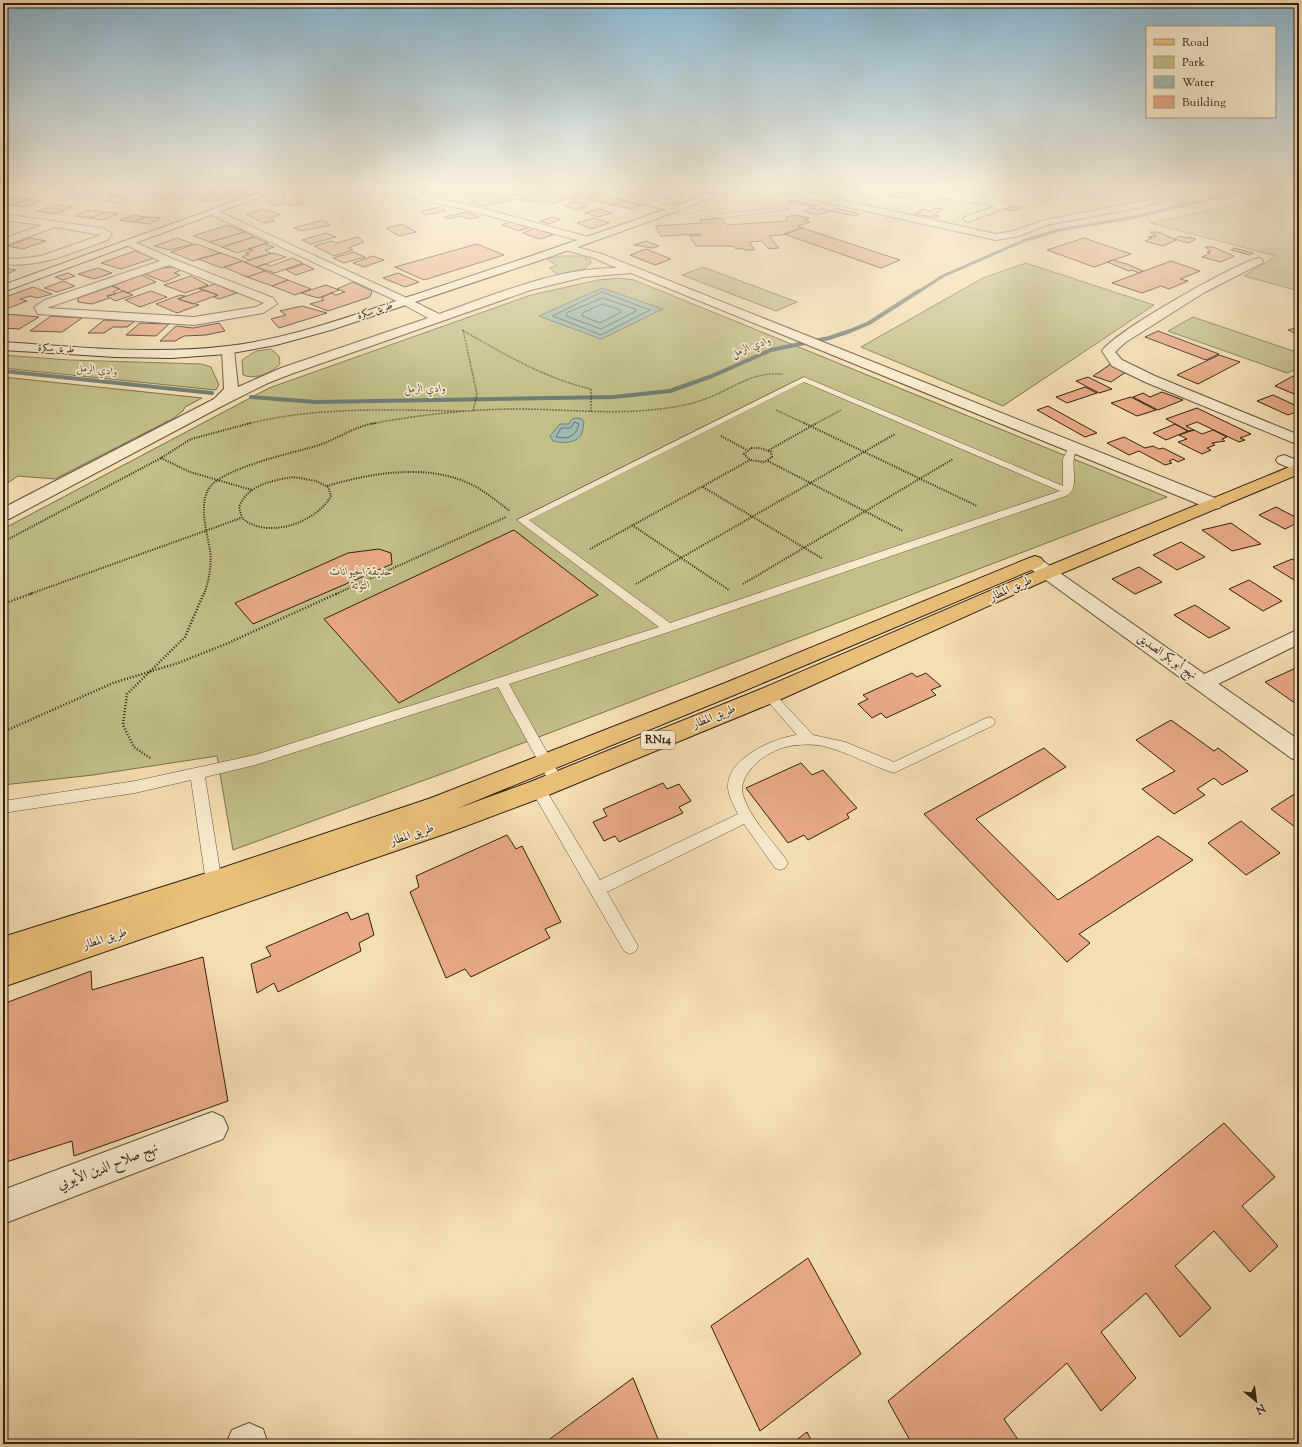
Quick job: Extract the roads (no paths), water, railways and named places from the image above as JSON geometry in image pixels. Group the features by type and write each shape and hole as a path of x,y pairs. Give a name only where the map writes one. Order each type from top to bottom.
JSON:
{"main road":[{"name":"طريق المطار","path":"547,778 769,695 1193,495 1295,462"},
{"name":"طريق المطار","path":"3,950 215,892 441,826 547,778 1041,568 1214,504 1295,462"},
{"name":"طريق المطار","path":"3,973 215,892"}],"street":[{"path":"3,261 22,263 36,262 54,256"},
{"path":"3,290 96,256"},
{"path":"157,256 269,300 271,304 252,312 194,321 52,312 42,311 40,307 49,302 169,261"},
{"path":"307,256 438,318"},
{"name":"طريق سكرة","path":"3,346 135,353 197,353 228,350 301,334 538,256"},
{"path":"583,275 598,268 601,264 594,256"},
{"path":"602,256 640,273 1214,504"},
{"path":"1258,261 1201,290 1122,339 1108,351 1117,363 1144,376 1299,440"},
{"path":"3,515 219,402 263,380 306,363 549,281 617,271 640,273"},
{"path":"219,402 231,390 228,350"},
{"path":"230,378 246,382 263,380"},
{"name":"نهج أبو بكر الصديق","path":"1041,568 1299,752"},
{"path":"1203,683 1299,636"},
{"name":"نهج صلاح الدين الأيوبي","path":"3,1207 212,1128"}],"lane":[{"path":"668,628 522,520 804,379 1067,491"},
{"path":"3,808 128,788 255,760 668,628 1063,494 1067,491 1070,482 1067,457 1068,452 1073,447"},
{"path":"501,681 597,888 630,946"},
{"path":"769,695 809,740"},
{"path":"780,863 739,803 734,788 740,772 755,756 775,745 797,739 809,740 842,745 870,756 894,768 989,722"},
{"path":"197,772 215,892"},
{"path":"597,888 747,816"}],"water":[{"path":"602,288 663,309 601,339 539,316"},
{"path":"572,419 582,419 584,422 582,433 578,438 568,442 553,441 550,436 560,424 569,424"}],"waterway":[{"name":"وادي الرمل","path":"918,292 943,276 990,256"},
{"name":"وادي الرمل","path":"251,397 316,402 613,397 670,391 712,376 771,350 829,338 850,331 869,323 919,291"},
{"name":"وادي الرمل","path":"3,371 212,393"}],"park label":[{"name":"حديقة الحيوانات التوتة","path":"361,579"}]}
